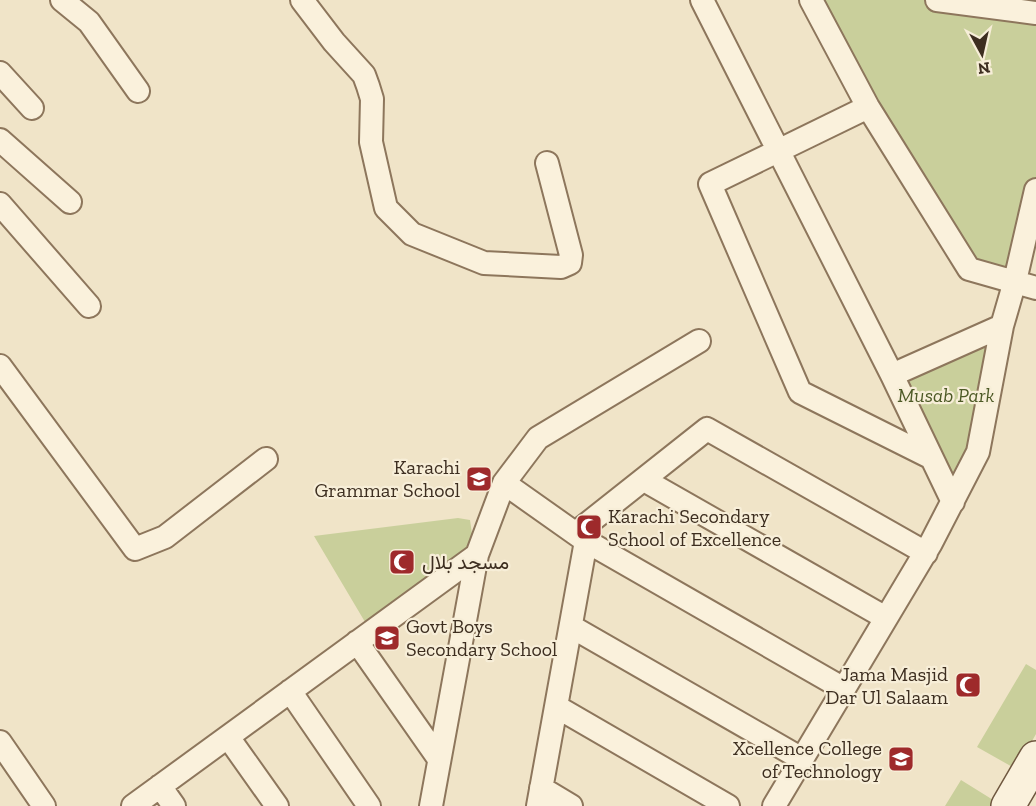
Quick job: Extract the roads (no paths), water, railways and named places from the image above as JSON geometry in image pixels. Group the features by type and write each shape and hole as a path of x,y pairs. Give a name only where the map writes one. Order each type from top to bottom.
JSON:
{"main road":[{"path":"1008,806 1036,758"}],"street":[{"path":"62,0 89,22 138,91"},
{"path":"302,0 334,42 364,75 372,99 371,142 386,208 412,234 484,263 561,267 570,263 571,255 548,163"},
{"path":"702,0 892,375 952,502"},
{"path":"811,0 868,107 969,269 1026,285"},
{"path":"937,0 1036,13"},
{"path":"0,73 32,108"},
{"path":"868,107 710,184 800,392 930,457"},
{"path":"0,140 70,202"},
{"path":"774,806 926,553 978,452 1002,326 1026,285 1036,190"},
{"path":"0,204 89,306"},
{"path":"892,375 1002,326"},
{"path":"431,806 477,555 504,483 538,438 699,341"},
{"path":"0,366 135,549 165,537 266,459"},
{"path":"571,806 539,797 572,627 581,537 644,480 707,429 926,553"},
{"path":"644,480 886,618"},
{"path":"504,483 581,537 844,688"},
{"path":"133,806 477,555"},
{"path":"572,627 802,759"},
{"path":"357,642 439,759"},
{"path":"290,691 369,806"},
{"path":"556,707 728,806"},
{"path":"228,736 277,806"},
{"path":"0,742 44,806"},
{"path":"160,786 174,806"}],"place":[{"name":"Karachi Grammar School","path":"479,479"},
{"name":"Karachi Secondary School of Excellence","path":"589,527"},
{"name":"مسجد بلال","path":"402,562"},
{"name":"Govt Boys Secondary School","path":"387,638"},
{"name":"Jama Masjid Dar Ul Salaam","path":"968,685"},
{"name":"Xcellence College of Technology","path":"901,759"}],"park label":[{"name":"Musab Park","path":"946,395"}]}
